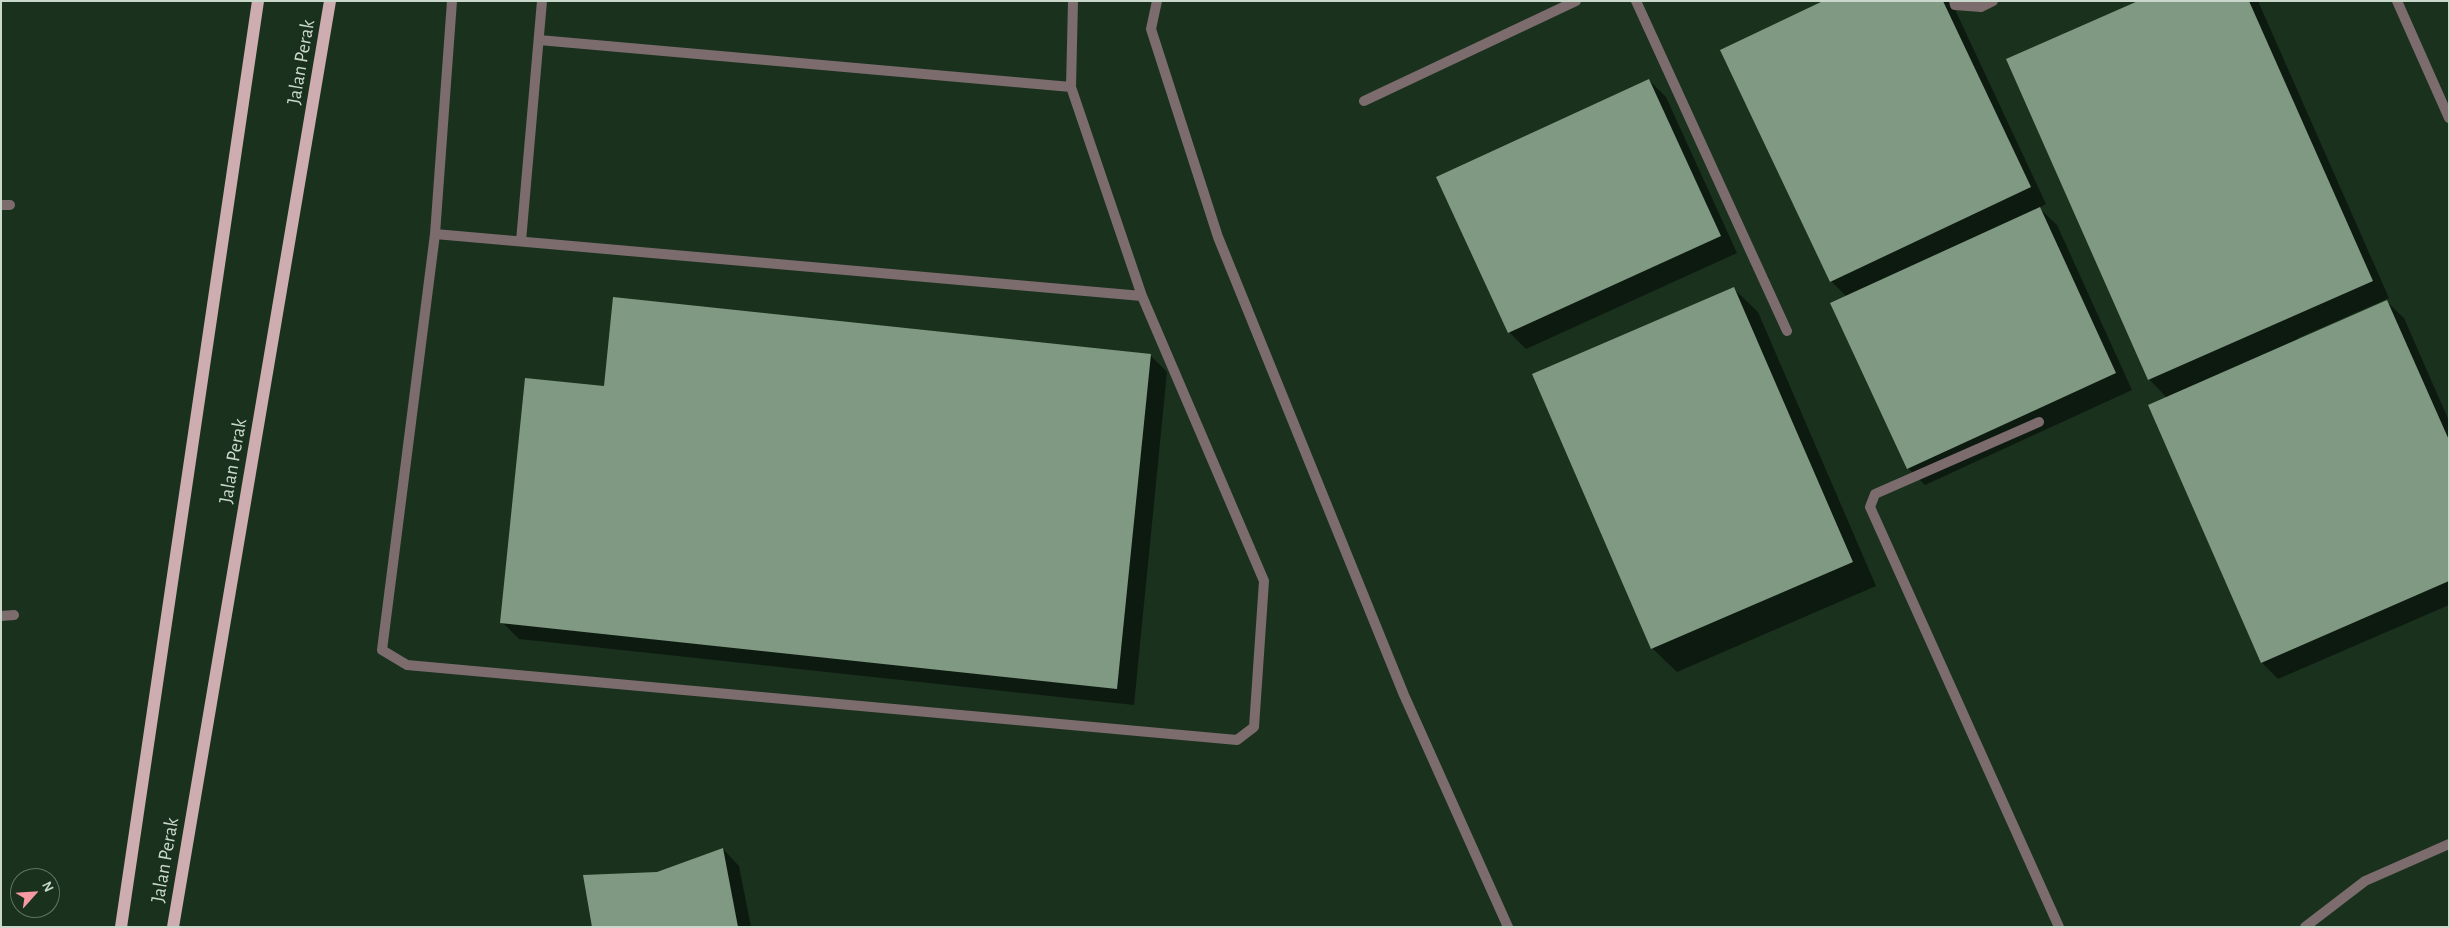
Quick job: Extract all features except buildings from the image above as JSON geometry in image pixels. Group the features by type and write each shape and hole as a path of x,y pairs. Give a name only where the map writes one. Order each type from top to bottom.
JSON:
{"main road":[{"name":"Jalan Perak","path":"121,927 258,1"},
{"name":"Jalan Perak","path":"173,927 330,1"}],"lane":[{"path":"452,1 435,234 382,650 407,665 1237,740 1254,727 1264,581 1142,296 1071,88 1073,1"},
{"path":"521,241 542,1"},
{"path":"1157,1 1151,29 1218,237 1404,695 1508,927"},
{"path":"1364,100 1576,1"},
{"path":"1636,1 1787,331"},
{"path":"1954,1 1955,4 1980,7 1993,1"},
{"path":"2397,1 2449,118"},
{"path":"538,40 1071,88"},
{"path":"435,234 1142,296"},
{"path":"2039,422 1874,494 1870,507 2059,927"},
{"path":"1,616 14,615"},
{"path":"2305,927 2365,881 2449,844"}]}
